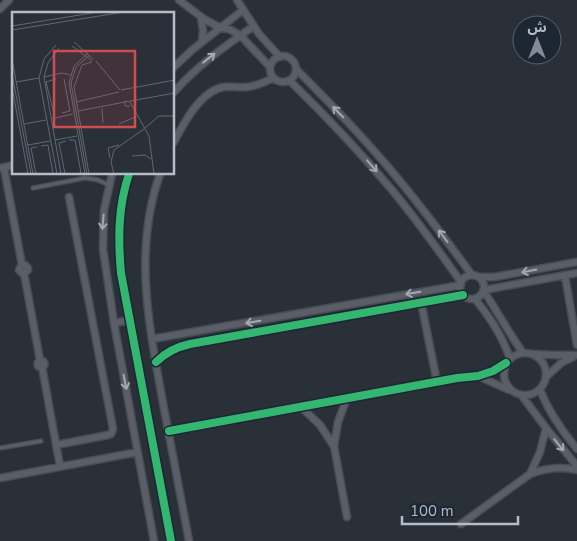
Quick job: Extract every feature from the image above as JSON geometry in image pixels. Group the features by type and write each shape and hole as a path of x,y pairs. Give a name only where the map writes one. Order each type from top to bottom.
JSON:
{"street":[{"path":"0,9 9,0"},
{"path":"180,0 201,18 240,35 270,67"},
{"path":"237,0 261,37 280,57"},
{"path":"175,66 243,10"},
{"path":"201,18 202,42"},
{"path":"175,91 204,62 254,26"},
{"path":"296,69 290,81 284,82 278,82 270,73 272,62 284,56 289,58 295,64 296,69 376,153 426,212 475,276 484,282 484,290 524,353"},
{"path":"175,140 206,94 224,87 248,87 261,84 273,78"},
{"path":"290,81 343,134 375,170 417,221 461,283"},
{"path":"2,168 22,265 28,268 24,273 60,466"},
{"path":"112,175 104,210 103,249 114,323 154,541"},
{"path":"129,175 120,212 119,249 121,273 171,541"},
{"path":"160,175 154,189 147,222 144,254 146,287 152,340 189,541"},
{"path":"0,197 9,195"},
{"path":"56,445 108,435 111,434 113,429 69,197"},
{"path":"577,262 494,278 475,276 464,278 460,288 463,294 470,299 475,299 484,290 577,273"},
{"path":"565,276 577,345"},
{"path":"152,340 461,283"},
{"path":"156,362 171,350 180,346 463,294"},
{"path":"475,299 506,348 508,361 503,376 505,383 514,393"},
{"path":"421,302 437,382"},
{"path":"114,323 130,320"},
{"path":"169,431 457,378 478,376 493,371 518,354 577,355"},
{"path":"531,354 537,356 544,365 546,377"},
{"path":"478,376 514,393 528,396 540,390 546,377 561,363 577,355"},
{"path":"540,390 556,422 577,449"},
{"path":"522,396 577,468"},
{"path":"347,398 338,422 334,446 347,517"},
{"path":"301,407 320,424 334,446"},
{"path":"530,474 540,452 546,428"},
{"path":"0,478 138,452"},
{"path":"461,524 530,474 554,467 577,468"}],"lane":[{"path":"85,178 88,175"},
{"path":"33,188 85,178 98,180 109,185"},
{"path":"0,448 41,441"}],"cycle path":[{"path":"129,175 121,210 119,248 121,273 171,541"},
{"path":"156,362 172,350 190,344 463,295"},
{"path":"169,431 457,378 478,376 493,371 506,363"}]}
